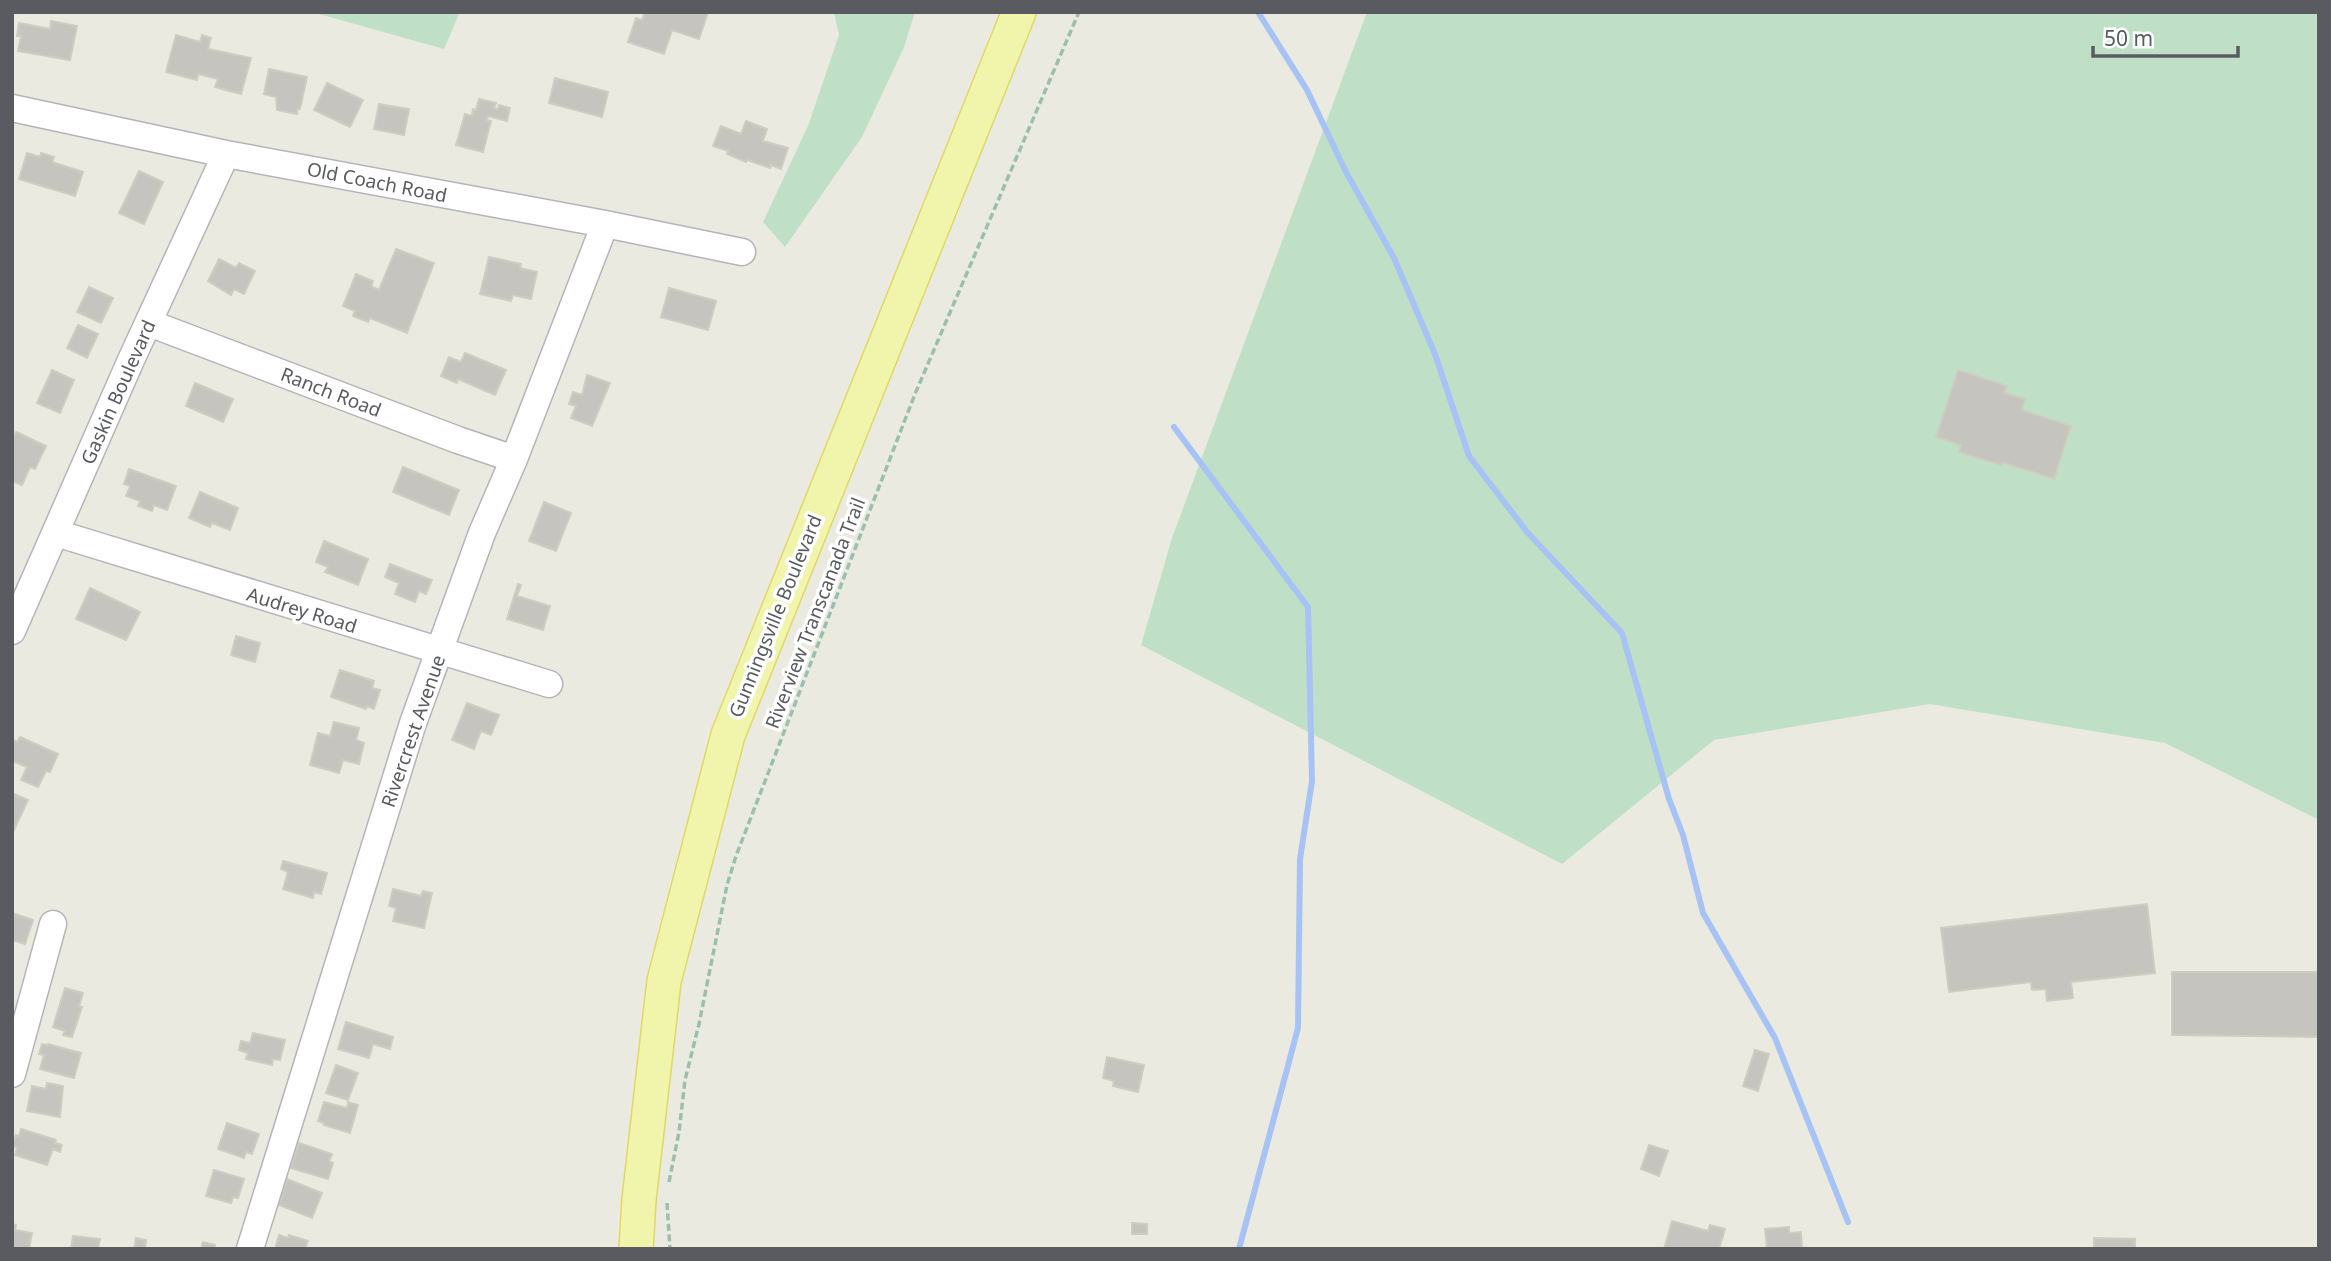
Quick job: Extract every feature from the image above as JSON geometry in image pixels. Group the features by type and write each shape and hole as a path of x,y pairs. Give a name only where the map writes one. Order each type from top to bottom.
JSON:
{"main road":[{"name":"Gunningsville Boulevard","path":"636,1249 653,1198 664,981 728,735 1019,12"},
{"path":"618,1249 653,1198"},
{"path":"646,1249 653,1198"}],"street":[{"name":"Old Coach Road","path":"12,108 226,154 742,252"},
{"name":"Gaskin Boulevard","path":"12,631 226,154"},
{"name":"Rivercrest Avenue","path":"250,1249 413,723 482,533 514,459 605,224"},
{"name":"Ranch Road","path":"149,323 514,459"},
{"name":"Audrey Road","path":"56,533 549,684"},
{"path":"12,1074 52,923"}],"path":[{"name":"Riverview Transcanada Trail","path":"669,1185 685,1080 727,885 736,856 915,394 1079,12"},
{"path":"653,1198 670,1249"}],"green space":[{"path":"312,12 460,12 444,49"},
{"path":"834,12 915,12 904,47 862,137 785,247 763,222 808,126 839,35"},
{"path":"1367,12 2319,12 2319,820 2165,743 1930,704 1714,740 1562,864 1141,645 1172,538"}],"building":[{"path":"645,12 708,12 699,39 672,30 664,54 628,42 636,18 642,20"},
{"path":"51,21 77,26 70,60 18,51 21,36 17,36 19,23 50,29"},
{"path":"176,35 200,42 202,35 211,38 208,49 251,58 241,94 215,87 218,79 198,74 197,80 166,72"},
{"path":"269,69 307,77 297,114 277,110 276,97 264,94"},
{"path":"555,78 608,92 602,117 549,103"},
{"path":"327,83 363,100 350,127 314,110"},
{"path":"479,99 496,103 494,108 498,109 499,105 510,108 507,121 488,116 487,120 491,121 483,152 456,145 465,114 472,116"},
{"path":"379,104 409,109 404,135 374,129"},
{"path":"746,121 767,129 763,141 788,148 781,169 747,160 746,162 713,146 721,126 741,134"},
{"path":"27,153 54,157 52,162 83,172 75,196 19,179"},
{"path":"139,171 163,182 144,224 119,213"},
{"path":"396,249 434,263 407,333 370,318 368,322 353,316 355,311 343,306 356,274 373,281 371,286 379,290"},
{"path":"489,257 521,264 520,268 537,272 531,299 513,295 511,301 480,294"},
{"path":"219,259 236,268 239,263 255,271 244,294 234,289 231,295 208,281"},
{"path":"89,287 113,298 101,323 77,312"},
{"path":"669,288 716,301 708,330 661,317"},
{"path":"78,325 98,334 87,358 67,348"},
{"path":"465,353 506,370 495,395 458,379 457,383 441,376 449,357 461,362"},
{"path":"52,370 74,380 60,413 37,403"},
{"path":"1958,370 2007,386 2004,393 2025,399 2022,410 2071,426 2054,479 2002,462 2001,465 1959,452 1961,445 1936,437"},
{"path":"587,375 610,383 592,426 571,418 576,406 569,404 573,392 582,395"},
{"path":"195,383 233,399 223,422 186,406"},
{"path":"16,432 46,446 35,469 30,467 22,485 12,481 12,441"},
{"path":"403,467 459,490 449,515 393,492"},
{"path":"129,469 176,486 167,510 154,505 152,511 138,506 140,501 126,496 130,486 124,484"},
{"path":"200,492 238,508 230,530 212,523 210,527 189,518"},
{"path":"544,502 571,513 556,551 529,541"},
{"path":"324,541 368,559 358,585 325,572 328,567 316,562"},
{"path":"390,564 432,580 426,594 419,591 415,602 395,594 399,583 385,577"},
{"path":"518,584 521,585 517,596 550,606 543,630 507,619"},
{"path":"90,588 140,612 126,640 76,619"},
{"path":"236,636 260,643 255,662 231,655"},
{"path":"340,670 374,681 372,688 380,690 374,709 367,706 366,709 331,697"},
{"path":"467,703 499,715 491,735 481,731 474,749 452,740"},
{"path":"334,722 359,728 356,740 364,743 359,764 343,760 339,773 310,765 318,733 330,736"},
{"path":"20,737 58,754 50,772 46,771 38,787 21,780 27,767 12,761 12,739 17,742"},
{"path":"12,793 28,800 14,830 12,829"},
{"path":"283,861 327,873 321,894 314,892 313,898 283,889 288,872 281,869"},
{"path":"393,889 421,896 423,891 432,893 424,928 393,921 396,908 389,906"},
{"path":"2147,904 2155,973 2071,982 2073,998 2047,1001 2046,989 2032,990 2031,982 1949,992 1941,928"},
{"path":"12,913 33,920 25,944 12,940"},
{"path":"2172,972 2319,972 2319,1037 2172,1035"},
{"path":"65,988 83,993 79,1006 82,1007 72,1037 63,1035 65,1031 53,1027"},
{"path":"346,1022 393,1037 390,1049 373,1044 369,1058 338,1049"},
{"path":"253,1033 285,1040 280,1060 273,1059 272,1065 246,1059 248,1053 239,1050 241,1041 250,1043"},
{"path":"42,1044 81,1053 74,1078 40,1069 44,1055 39,1054"},
{"path":"1755,1050 1769,1054 1758,1091 1743,1086"},
{"path":"1107,1057 1144,1065 1138,1092 1113,1086 1114,1081 1103,1078"},
{"path":"336,1065 358,1073 348,1100 326,1093"},
{"path":"47,1083 63,1086 60,1117 27,1111 32,1086 46,1089"},
{"path":"324,1102 347,1108 348,1102 358,1105 350,1133 318,1121"},
{"path":"227,1123 259,1134 252,1154 246,1152 244,1158 218,1149"},
{"path":"21,1129 56,1140 55,1143 62,1145 60,1152 53,1149 47,1165 15,1155 17,1148 12,1145"},
{"path":"299,1143 332,1154 329,1161 333,1163 328,1179 291,1168"},
{"path":"1649,1145 1668,1151 1659,1176 1641,1169"},
{"path":"214,1170 244,1179 238,1198 233,1197 231,1203 206,1196"},
{"path":"287,1179 322,1193 312,1218 279,1205"},
{"path":"1672,1221 1708,1231 1710,1225 1725,1229 1719,1249 1664,1249"},
{"path":"1132,1223 1147,1224 1147,1234 1132,1234"},
{"path":"12,1224 16,1225 15,1230 32,1233 29,1249 12,1249"},
{"path":"1789,1227 1789,1233 1801,1232 1802,1248 1809,1249 1767,1248 1765,1229"},
{"path":"279,1235 308,1241 305,1249 275,1249"},
{"path":"73,1236 100,1239 98,1249 71,1249"},
{"path":"136,1238 146,1240 145,1249 134,1249"},
{"path":"2094,1238 2135,1239 2135,1249 2094,1249"},
{"path":"203,1242 215,1245 214,1249 201,1249"}],"waterway":[{"path":"1258,12 1307,90 1346,172 1394,258 1435,354 1469,456 1527,532 1622,633 1669,799 1683,835 1703,913 1775,1038 1848,1222"},
{"path":"1174,427 1308,607 1312,781 1300,859 1298,1028 1239,1249"}]}
